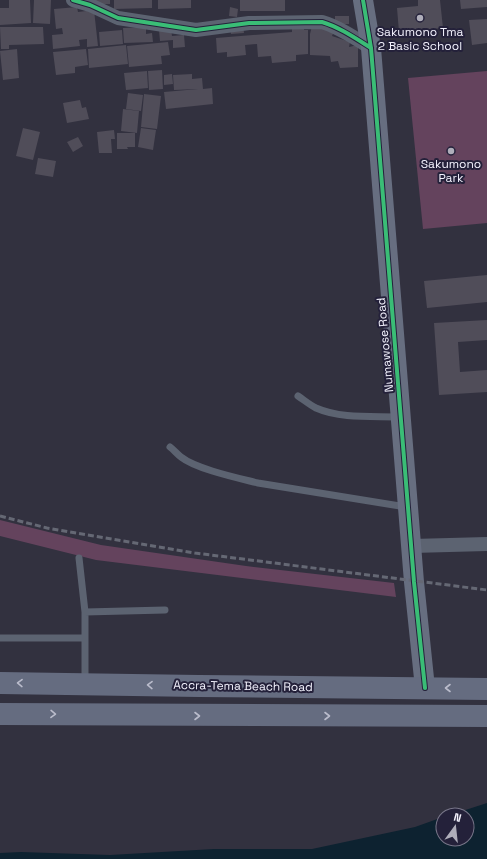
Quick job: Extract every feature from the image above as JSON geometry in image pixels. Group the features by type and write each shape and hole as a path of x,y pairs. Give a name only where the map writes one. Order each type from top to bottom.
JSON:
{"main road":[{"name":"Accra-Tema Beach Road","path":"0,683 487,689"},
{"path":"425,688 426,716"},
{"path":"0,714 487,716"}],"street":[{"path":"73,0 90,5 118,18 196,30 249,23 322,22 330,24 370,48"},
{"name":"Numawose Road","path":"363,0 370,48 408,507 425,688"},
{"path":"412,546 487,544"}],"lane":[{"path":"298,396 317,408 332,413 344,415 401,417"},
{"path":"170,447 182,458 192,464 244,480 408,507"},
{"path":"79,558 85,612 85,684"},
{"path":"85,612 166,610"},
{"path":"0,638 85,638"}],"shaded area":[{"name":"Sakumono Park","path":"487,71 487,223 423,229 408,78"},
{"path":"0,520 101,545 246,566 394,583 396,597 96,560 0,536"}],"water":[{"path":"487,803 487,859 0,859 0,853 21,852 110,855 214,849 312,849 415,827 435,820 435,847 475,847 475,807"}],"building":[{"path":"9,0 30,0 31,23 0,25 0,8 9,8"},
{"path":"34,0 51,0 50,24 33,23"},
{"path":"93,0 110,0 110,4 93,4"},
{"path":"114,0 152,0 152,8 114,9"},
{"path":"158,0 191,0 191,8 158,9"},
{"path":"240,0 285,0 285,11 240,11"},
{"name":"Sakumono Tma 2 Basic School","path":"418,0 440,0 443,28 399,32 397,8 418,6"},
{"path":"460,0 487,0 487,7 461,9"},
{"path":"77,7 78,12 94,10 98,46 87,47 87,39 79,40 80,46 53,49 52,35 63,34 62,28 56,29 54,9"},
{"path":"230,7 238,9 237,17 229,16"},
{"path":"335,16 349,16 349,24 335,24"},
{"path":"487,19 487,43 472,45 469,20"},
{"path":"304,25 304,30 308,30 308,54 296,55 296,61 272,63 271,56 258,57 257,44 245,45 246,55 227,57 227,52 217,53 216,38 292,32 292,26"},
{"path":"243,26 244,33 231,34 230,27"},
{"path":"312,26 334,31 332,36 350,42 349,47 358,45 358,67 340,68 338,61 331,62 330,56 310,55 310,34"},
{"path":"0,27 43,27 44,44 9,45 9,49 1,49"},
{"path":"146,27 146,34 152,33 153,42 124,43 123,28"},
{"path":"171,29 172,36 184,35 185,47 173,48 173,40 160,41 159,30"},
{"path":"122,30 123,44 100,46 99,32"},
{"path":"168,42 170,55 161,56 162,64 129,67 127,46"},
{"path":"126,45 128,64 89,68 88,49"},
{"path":"17,49 19,78 3,80 0,51"},
{"path":"86,49 88,65 75,67 75,73 56,75 53,52"},
{"path":"162,70 163,89 149,90 148,71"},
{"path":"147,71 148,88 126,90 124,73"},
{"path":"172,74 173,84 164,85 164,75"},
{"path":"192,74 192,79 202,78 203,89 212,88 213,104 166,109 164,92 198,89 174,90 173,75"},
{"path":"128,93 143,95 141,111 126,109"},
{"path":"144,94 161,96 157,129 141,127"},
{"path":"80,100 82,108 86,107 89,119 67,123 63,103"},
{"path":"123,109 139,111 137,133 121,131"},
{"path":"23,128 40,132 33,160 16,156"},
{"path":"141,128 156,130 153,150 138,147"},
{"path":"114,130 115,139 111,139 112,153 99,153 97,132"},
{"path":"117,133 135,133 135,147 127,147 128,149 117,149"},
{"path":"78,137 83,146 73,152 67,142"},
{"path":"38,158 56,161 53,177 35,174"},
{"path":"487,275 487,302 427,308 424,281"},
{"path":"487,320 487,340 458,342 460,372 487,370 487,392 439,395 434,323"}],"railway":[{"path":"0,516 47,528 195,553 487,590"}],"cycle path":[{"path":"73,0 90,5 118,18 196,30 249,23 322,22 341,30 371,48"},
{"path":"363,0 371,48 414,582 425,688"}],"place":[{"name":"Sakumono Tma 2 Basic School","path":"420,18"},
{"name":"Sakumono Park","path":"451,151"}]}
